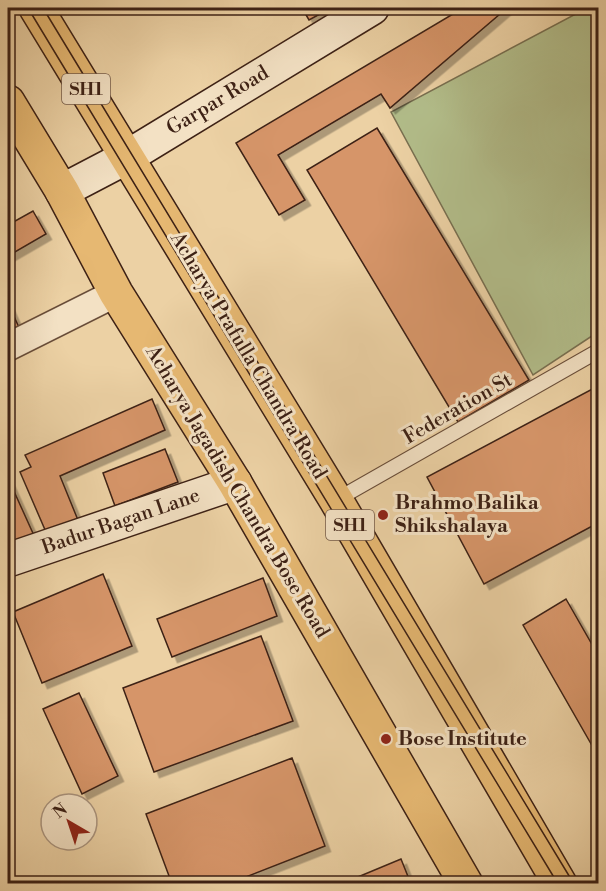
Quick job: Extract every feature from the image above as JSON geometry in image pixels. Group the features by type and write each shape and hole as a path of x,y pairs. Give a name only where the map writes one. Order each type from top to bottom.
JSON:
{"main road":[{"name":"SH1","path":"36,8 131,164"},
{"name":"Acharya Jagadish Chandra Bose Road","path":"8,102 62,191 116,293 235,483 466,884"},
{"name":"Acharya Prafulla Chandra Road","path":"131,164 336,500 560,884"}],"street":[{"name":"Garpar Road","path":"62,191 131,164 372,8"},
{"path":"8,347 116,293"},
{"name":"Badur Bagan Lane","path":"8,560 235,483"}],"lane":[{"name":"Federation St","path":"336,500 598,351"}],"green space":[{"path":"587,8 598,8 598,332 533,375 391,112"}],"building":[{"path":"302,8 331,8 309,20"},
{"path":"463,8 507,8 390,108 381,94 278,155 305,200 279,215 236,143"},
{"path":"377,128 529,380 458,422 307,170"},
{"path":"33,211 46,234 8,256 8,225"},
{"path":"8,303 21,332 8,339"},
{"path":"598,386 598,523 484,584 427,477"},
{"path":"152,399 165,430 60,476 80,525 49,539 20,472 31,467 25,455"},
{"path":"165,449 178,482 115,506 103,473"},
{"path":"8,478 36,540 8,554"},
{"path":"103,574 132,646 42,683 13,612"},
{"path":"263,578 277,616 172,657 157,619"},
{"path":"566,599 598,655 598,756 523,625"},
{"path":"261,636 293,721 154,772 123,688"},
{"path":"79,693 118,776 86,792 81,792 43,709"},
{"path":"292,758 325,846 228,884 172,884 146,814"},
{"path":"401,859 411,884 341,884"}],"tram line":[{"path":"28,8 558,884"},
{"path":"43,8 574,884"}],"place":[{"name":"Brahmo Balika Shikshalaya","path":"383,515"},
{"name":"Bose Institute","path":"386,739"}]}
